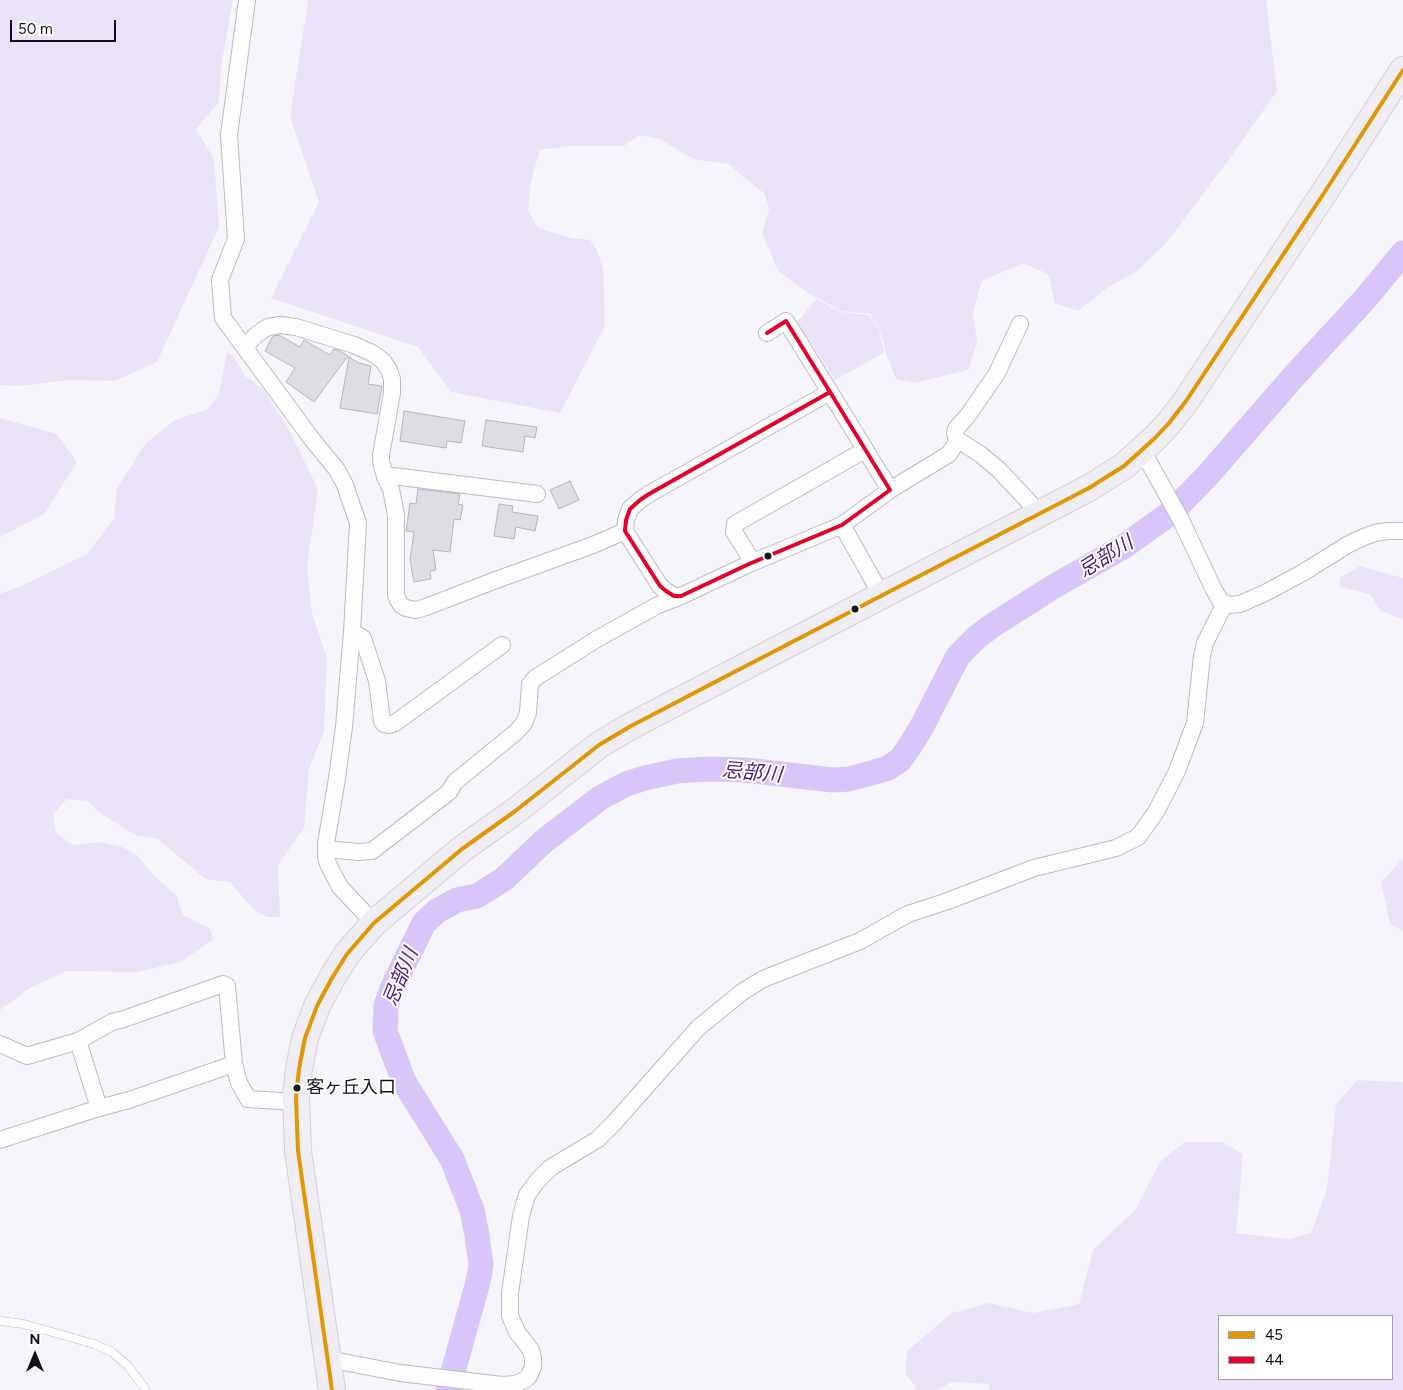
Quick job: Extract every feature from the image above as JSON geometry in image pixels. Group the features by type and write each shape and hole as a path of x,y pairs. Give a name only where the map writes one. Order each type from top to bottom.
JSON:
{"main road":[{"path":"332,1390 298,1151 296,1102 299,1069 305,1038 317,1006 347,954 374,923 462,849 514,812 600,745 631,726 1089,488 1124,466 1169,423 1186,401 1403,70"}],"street":[{"path":"247,0 229,135 236,239 220,280 223,318 310,438 337,470 346,485 358,523 344,727 326,849 328,864 340,887 374,923"},
{"path":"767,333 786,321 890,490"},
{"path":"1020,324 997,373 969,414 956,428 955,434 958,440 990,462 1030,503"},
{"path":"244,347 268,327 280,325 296,327 354,345 372,353 383,361 389,370 392,379 392,393 381,461 391,489 396,515 396,595 401,605 406,608 416,610 426,607 594,545 625,531"},
{"path":"681,596 674,596 660,586 625,531 630,509 640,500 830,392"},
{"path":"326,849 359,852 372,851 449,792 456,782 516,732 524,723 528,713 530,684 535,678 576,651 658,605 753,562 842,525 890,490 949,454 958,440"},
{"path":"753,562 734,532 735,524 865,450"},
{"path":"1142,450 1181,520 1220,602 1228,605 1240,604 1266,593 1364,537 1388,531 1403,531"},
{"path":"385,474 537,494"},
{"path":"842,525 882,596"},
{"path":"328,1359 400,1373 502,1385 516,1384 529,1376 533,1368 531,1350 517,1332 510,1316 509,1302 521,1216 527,1195 538,1180 550,1168 598,1139 698,1028 742,992 763,979 860,941 908,914 1034,868 1116,848 1138,837 1156,812 1177,771 1195,724 1205,643 1225,604"},
{"path":"352,632 363,638 377,681 382,721 384,724 389,725 395,724 502,645"},
{"path":"0,1044 27,1056 78,1040 112,1022 223,984 227,986 234,1064 238,1083 248,1098 296,1102"},
{"path":"78,1040 99,1108"},
{"path":"0,1140 234,1064"}],"lane":[{"path":"0,1321 24,1324 94,1344 112,1352 146,1390"}],"shaded area":[{"path":"0,0 233,0 221,67 219,102 196,129 214,159 219,227 157,362 115,381 70,380 18,386 0,385"},
{"path":"308,0 1266,0 1277,91 1167,242 1137,271 1107,288 1078,311 1055,303 1048,274 1023,263 982,281 973,312 977,343 968,370 915,383 896,379 886,354 880,331 870,314 841,311 808,293 778,271 762,233 769,209 765,194 728,164 693,159 660,139 639,135 624,146 568,146 540,150 531,181 528,210 538,228 572,238 590,240 597,250 603,269 605,326 560,413 451,392 418,347 271,298 319,202 290,117"},
{"path":"816,299 841,312 869,315 879,330 884,353 835,380 796,324"},
{"path":"227,352 233,355 245,376 263,389 287,426 318,489 307,566 312,613 327,658 324,731 309,769 304,828 278,865 280,917 267,917 253,909 230,882 205,879 158,839 137,836 100,813 87,801 67,799 53,814 56,833 73,845 98,842 120,846 138,856 153,875 176,895 183,915 210,929 213,939 181,962 137,972 67,971 30,988 0,1010 0,594 30,582 87,554 114,518 117,488 146,443 175,420 208,409 219,394"},
{"path":"0,418 57,434 77,462 44,514 0,537"},
{"path":"1360,566 1403,578 1403,619 1380,611 1370,594 1340,587 1340,578"},
{"path":"1403,858 1403,931 1390,924 1381,882"},
{"path":"1357,1080 1403,1082 1403,1390 990,1390 988,1384 952,1382 935,1390 918,1390 905,1373 907,1351 952,1313 989,1303 1033,1313 1079,1304 1093,1250 1135,1210 1160,1162 1185,1142 1222,1142 1243,1154 1236,1233 1289,1239 1311,1233 1327,1189 1336,1104"}],"building":[{"path":"279,335 300,347 304,340 330,355 334,349 348,356 314,402 286,382 295,368 265,351 273,336"},
{"path":"349,357 359,363 371,366 368,384 382,386 377,414 340,408"},
{"path":"404,411 465,421 461,443 447,441 446,448 400,441"},
{"path":"486,420 537,427 535,438 525,436 523,452 482,446"},
{"path":"570,481 579,500 559,509 550,490"},
{"path":"418,489 460,494 458,504 463,505 460,520 454,519 450,552 433,550 436,570 430,571 431,579 414,582 410,560 414,532 406,531 410,503 416,504"},
{"path":"499,504 513,506 512,512 538,516 535,531 516,527 514,539 494,536"}],"waterway":[{"name":"忌部川","path":"448,1390 478,1282 481,1265 477,1235 472,1210 452,1159 404,1082 385,1031 386,1005 395,982 424,923 437,911 457,900 477,896 504,879 544,841 600,798 626,784 677,771 709,769 745,770 833,780 849,779 888,768 900,760 921,728 958,656 977,637 993,625 1053,587 1123,547 1172,512 1207,476 1295,375 1365,299 1403,253"}],"transit line":[{"name":"45","path":"332,1390 298,1151 296,1098 305,1038 317,1006 347,954 374,923 462,849 514,812 599,745 631,726 1089,488 1124,466 1155,438 1186,401 1403,70"},
{"name":"44","path":"767,333 786,321 830,392 890,490 842,525 749,564 681,596 674,596 660,586 625,531 630,509 649,494 830,392"}],"place":[{"name":"客ヶ丘入口","path":"297,1088"}]}
